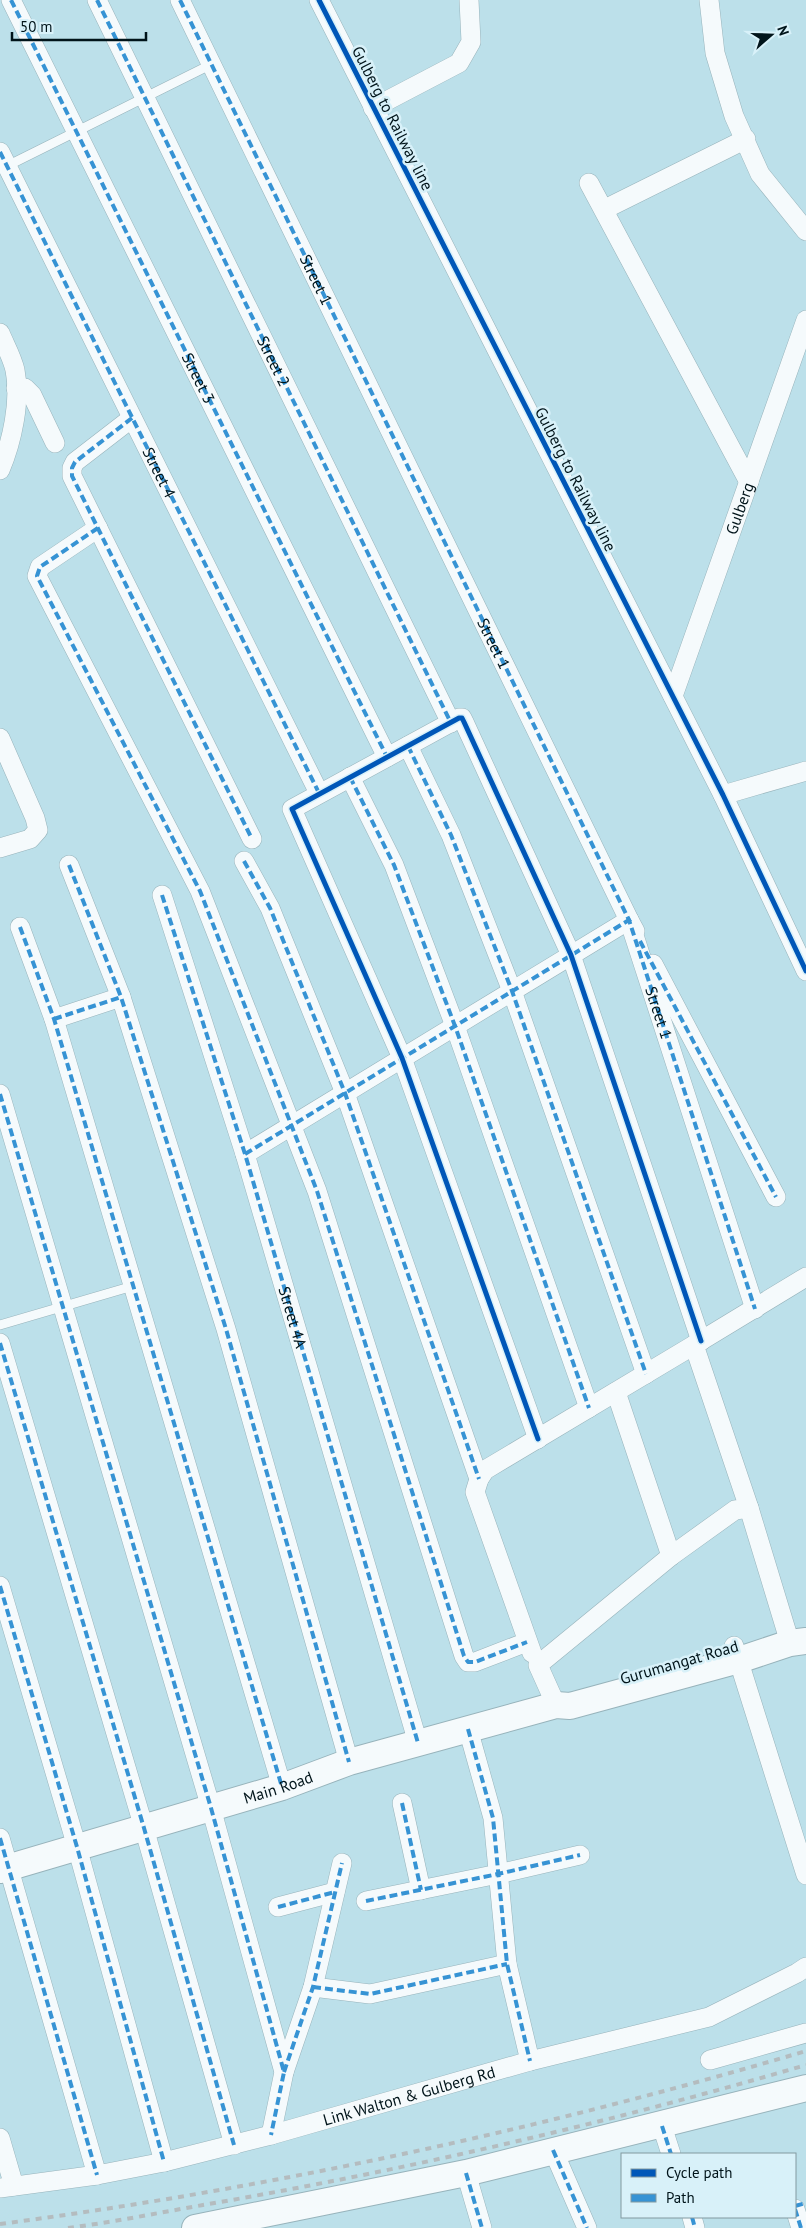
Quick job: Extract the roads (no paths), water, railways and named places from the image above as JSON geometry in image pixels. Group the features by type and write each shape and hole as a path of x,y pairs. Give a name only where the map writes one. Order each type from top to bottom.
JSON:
{"street":[{"name":"Street 3","path":"11,0 387,757"},
{"name":"Street 2","path":"97,0 451,723"},
{"name":"Street 1","path":"180,0 629,920 755,1308"},
{"name":"Gulberg to Railway line","path":"320,0 373,108 723,795 806,971"},
{"path":"373,108 459,63 471,42 469,0"},
{"path":"709,0 715,53 734,116 746,139 760,174 806,232"},
{"path":"605,209 746,139"},
{"name":"Street 4","path":"4,159 319,793"},
{"path":"590,183 749,482"},
{"name":"Gulberg","path":"673,696 806,320"},
{"path":"0,333 15,370 16,388 11,436 0,470"},
{"path":"16,388 26,388 32,395 55,443"},
{"path":"132,418 75,462 72,468 72,476 252,839"},
{"path":"98,528 40,567 37,576 200,891 316,1191 464,1656 468,1662 475,1662 527,1642"},
{"path":"538,1439 402,1058 292,809 459,718 462,718 464,722 571,956 698,1344 749,1508 797,1634"},
{"path":"0,738 35,818 38,830 30,839 0,848"},
{"path":"408,746 451,835 512,991 646,1374"},
{"path":"723,795 806,770"},
{"path":"350,777 394,865 455,1026 589,1408"},
{"path":"244,861 270,908 345,1093 479,1479"},
{"path":"69,865 121,997 226,1329 348,1762"},
{"name":"Street 4A","path":"162,895 245,1154 418,1743"},
{"path":"245,1154 629,920 776,1197"},
{"path":"20,927 54,1020 282,1787"},
{"path":"54,1020 121,997"},
{"path":"0,1094 211,1808 284,2072"},
{"path":"556,1705 527,1642 475,1492 479,1479 485,1470 698,1344 806,1277"},
{"path":"0,1343 144,1828 234,2145"},
{"path":"616,1392 671,1556"},
{"path":"538,1665 671,1556 735,1510 749,1508"},
{"path":"0,1586 76,1847 164,2162"},
{"name":"Main Road","path":"4,1868 282,1787 348,1762 556,1705 570,1706 797,1634"},
{"path":"737,1653 806,1875"},
{"path":"468,1729 493,1818 507,1964 530,2061"},
{"path":"402,1803 421,1890"},
{"path":"0,1838 4,1868 97,2175"},
{"path":"366,1901 580,1855"},
{"path":"271,2135 284,2072 313,1987 342,1863"},
{"path":"278,1908 335,1892"},
{"path":"313,1987 370,1994 507,1964"},
{"name":"Link Walton & Gulberg Rd","path":"7,2187 97,2175 164,2162 271,2135 530,2061 709,2017 798,1973 806,1967"},
{"path":"710,2060 806,2033"},
{"path":"195,2228 466,2174 553,2150 662,2126 806,2088"},
{"path":"662,2126 671,2153"},
{"path":"0,2138 7,2187"},
{"path":"553,2150 587,2228"},
{"path":"466,2174 482,2228"},
{"path":"796,2211 801,2228"}],"lane":[{"path":"4,159 75,132 212,64"},
{"path":"0,1325 133,1286"}],"railway":[{"path":"0,2224 204,2193 406,2153 507,2131 607,2106 806,2051"},
{"path":"68,2228 355,2177 431,2161 582,2126 806,2065"}]}
